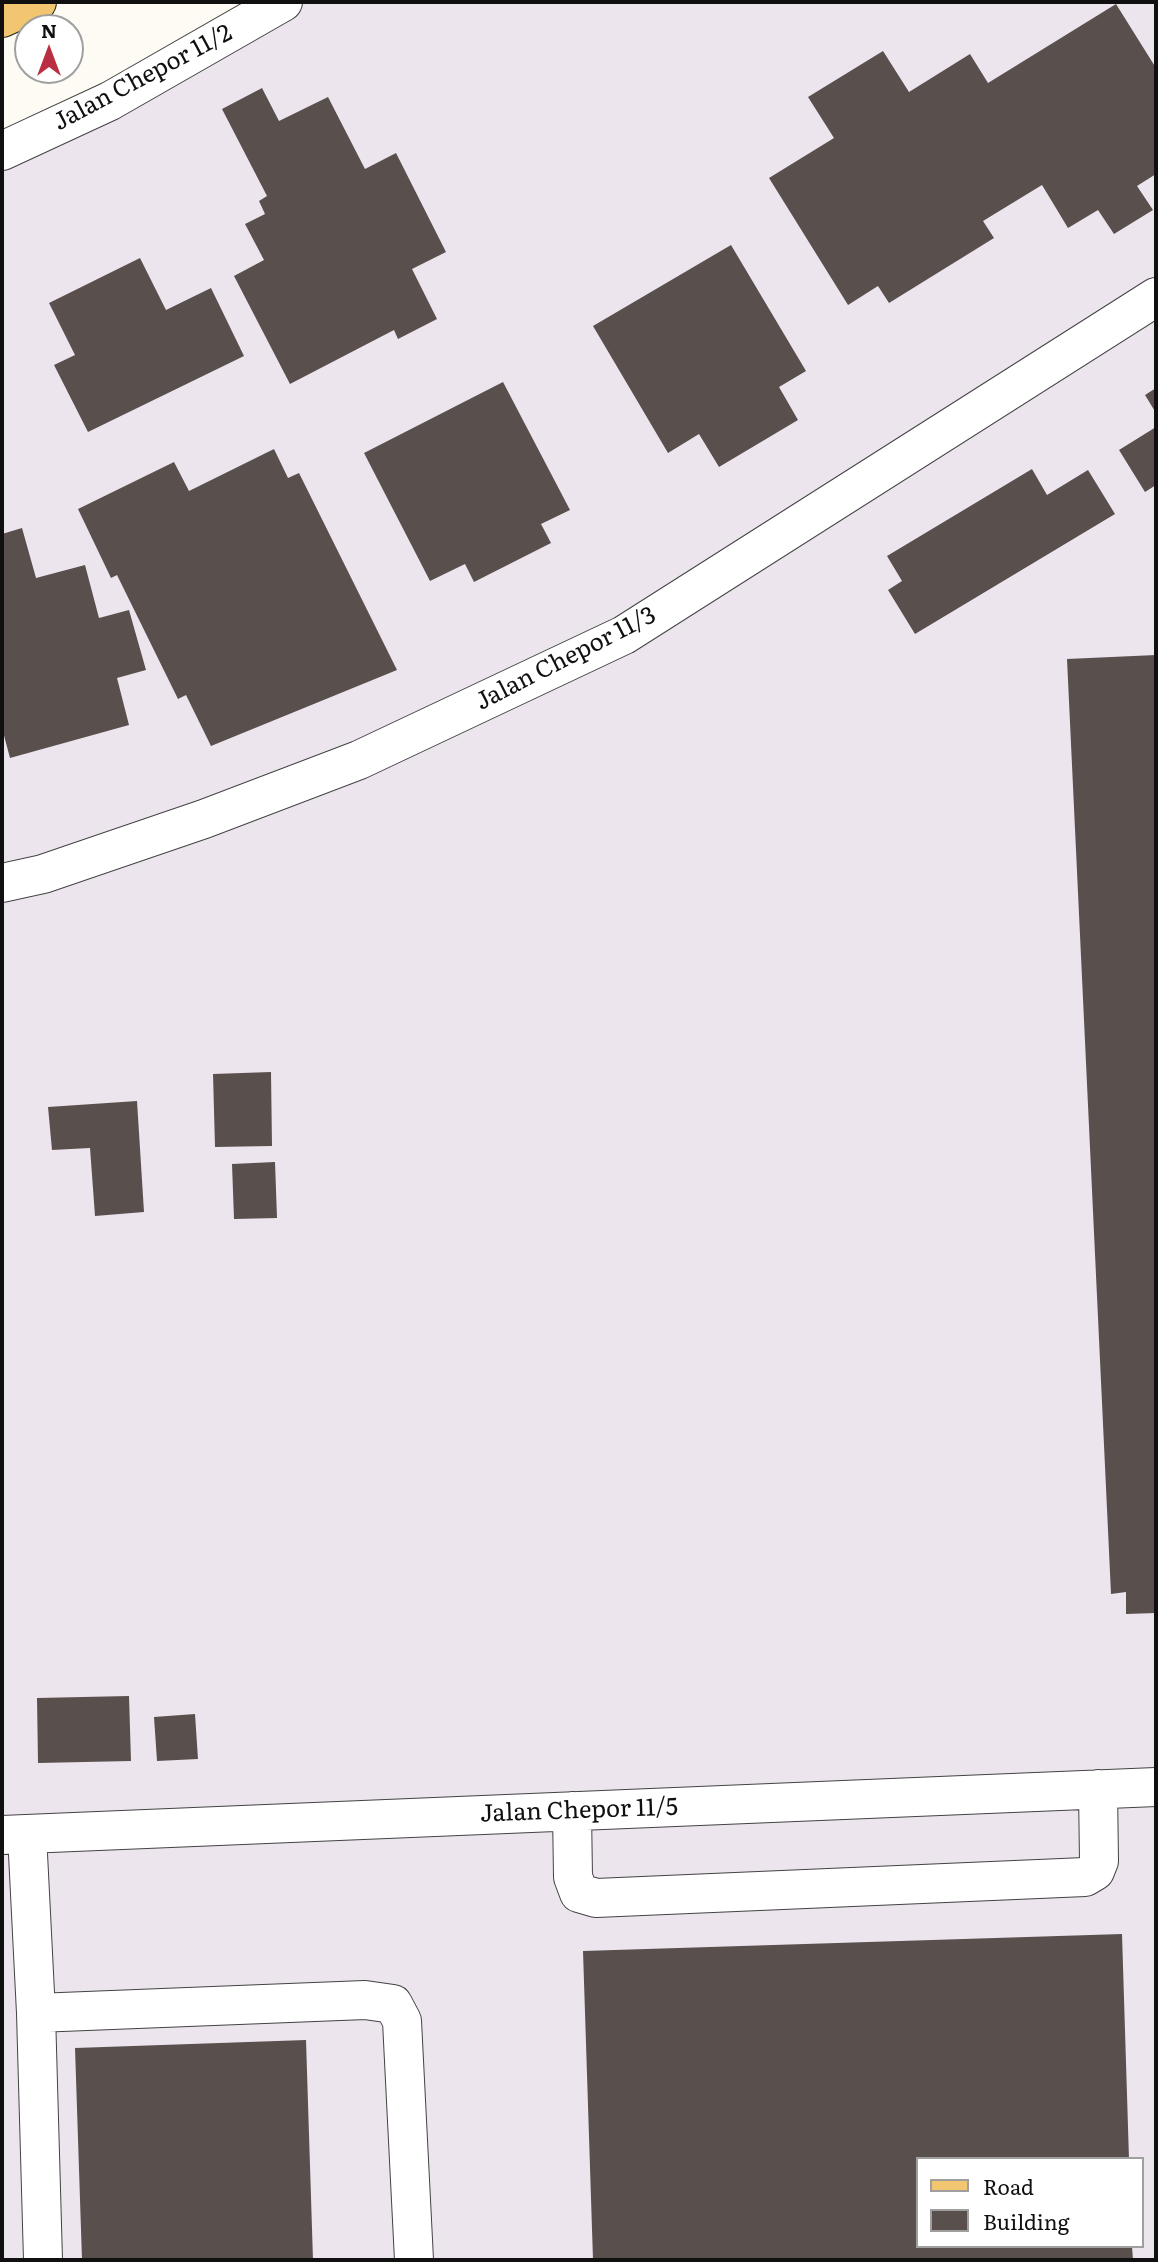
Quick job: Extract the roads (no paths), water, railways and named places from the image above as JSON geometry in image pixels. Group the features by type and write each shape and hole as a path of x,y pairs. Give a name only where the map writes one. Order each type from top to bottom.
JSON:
{"main road":[{"path":"2,18 37,2"}],"street":[{"name":"Jalan Chepor 11/2","path":"2,151 110,101 283,2"},
{"name":"Jalan Chepor 11/3","path":"2,883 43,874 359,760 624,635 1156,297"},
{"name":"Jalan Chepor 11/5","path":"14,1835 1156,1787"},
{"path":"572,1811 573,1877 579,1893 596,1898 652,1896 1085,1877 1095,1871 1099,1861 1098,1789"},
{"path":"14,1835 36,2013 43,2260"},
{"path":"36,2013 365,2000 393,2004 402,2021 414,2260"}]}
